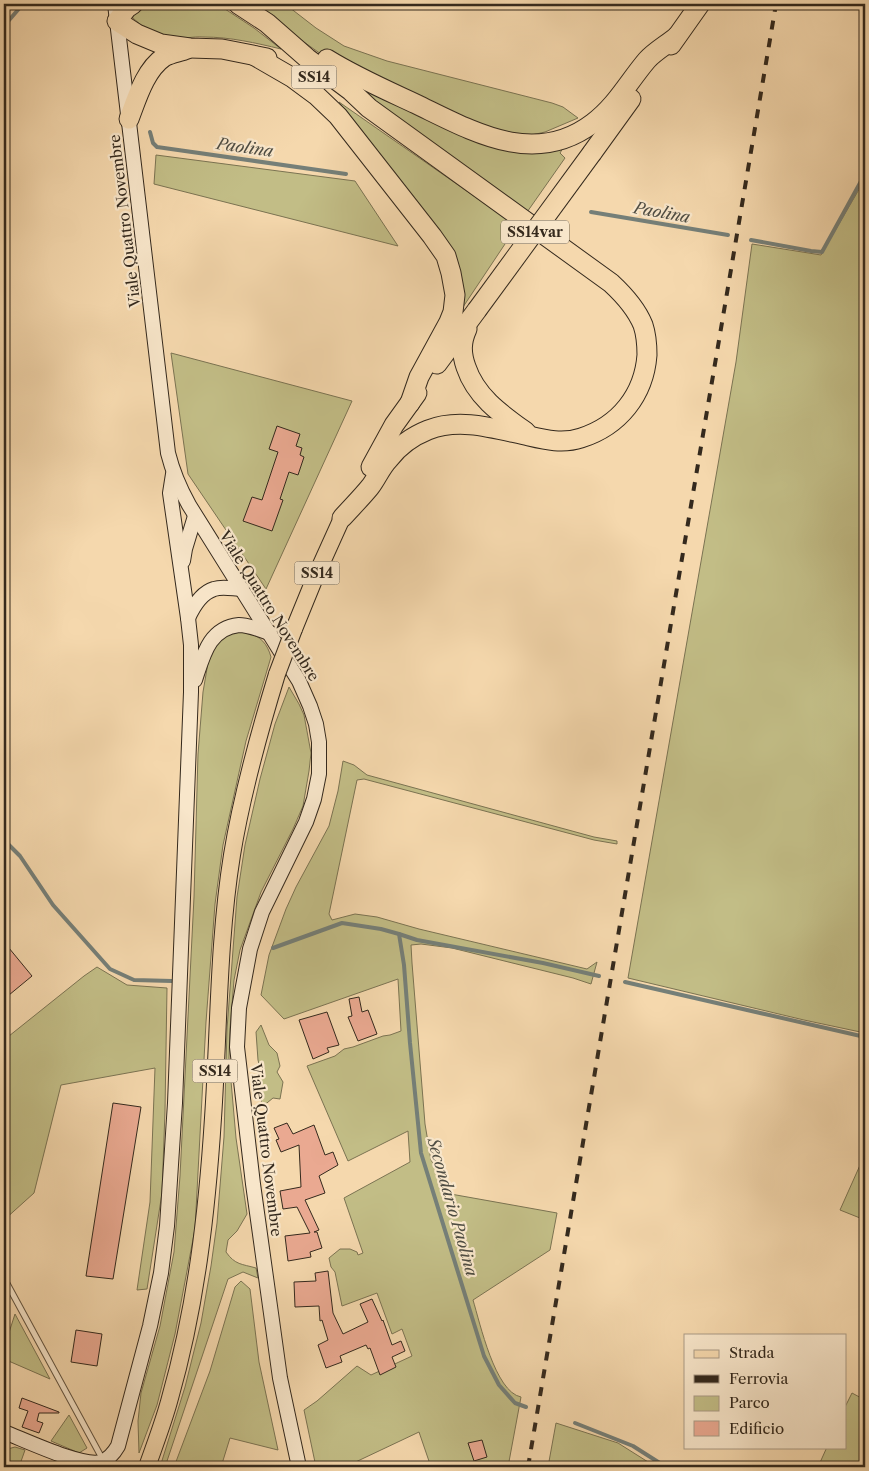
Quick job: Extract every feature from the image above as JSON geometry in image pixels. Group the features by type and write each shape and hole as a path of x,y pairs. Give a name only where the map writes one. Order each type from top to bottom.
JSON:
{"highway":[{"path":"133,4 116,12 137,34 161,44 190,48 222,49 255,56 293,78 316,95 338,116 446,256 455,295 453,312 419,377 410,403"},
{"path":"238,4 350,74 463,127 487,137 516,144 540,144 576,135 594,122 622,93 648,58 677,36"},
{"name":"SS14var","path":"342,518 394,425 700,4"},
{"path":"267,23 307,58 351,91 368,108 611,283 630,303 643,326 647,347 643,378 637,394 620,416 606,427 579,439 556,441 545,441 469,424 430,429 414,437 388,459 370,487 342,518"},
{"path":"129,119 136,98 151,70 165,57 190,48"},
{"name":"SS14","path":"255,56 278,60 307,73 368,108"},
{"path":"475,312 463,336 462,348 470,379 490,405 533,437"}],"main road":[{"name":"Viale Quattro Novembre","path":"116,12 168,453 173,474 195,516 299,681 313,715 319,742 319,774 314,799 306,822 262,912 250,949 239,1008 237,1047 262,1254 280,1378 299,1467"},
{"path":"4,1432 75,1460 103,1464 118,1446 150,1326 161,1272 167,1226 176,1104 191,692 191,645 170,493 173,474"},
{"path":"181,569 184,549 195,516"},
{"name":"SS14","path":"148,1467 170,1398 192,1304 201,1247 213,1117 220,975 228,886 247,781 260,727 294,629 342,518"},
{"path":"188,618 195,605 213,589 242,590"},
{"path":"191,692 205,649 216,634 239,626 270,633"}],"lane":[{"path":"4,1278 103,1464"}],"green space":[{"path":"145,4 213,4 225,9 254,28 281,49 223,38 164,37 149,30 132,17"},
{"path":"250,4 285,4 316,28 344,46 387,61 552,103 563,107 578,118 545,132 527,136 491,130 328,59"},
{"path":"352,81 486,142 563,148 560,153 565,158 525,215 350,84"},
{"path":"339,102 517,226 463,307 455,260 439,234"},
{"path":"156,155 355,181 398,246 154,184"},
{"path":"865,179 865,1033 628,978 736,362 752,244 821,255"},
{"path":"171,353 352,401 266,589 188,474"},
{"path":"247,632 263,641 271,657 246,741 223,845 215,904 206,1022 195,1229 175,1334 157,1405 139,1453 138,1421 141,1393 160,1326 174,1252 180,1176 194,897 198,754 203,692 209,657 216,641 229,633"},
{"path":"289,687 304,715 311,753 303,806 261,892 240,950 234,980 230,1029 229,1058 236,1138 247,1214 237,1231 228,1240 226,1252 236,1262 256,1268 258,1278 243,1272 228,1279 165,1467 160,1467 185,1387 201,1323 217,1223 224,1137 227,1029 237,897 245,845 275,724"},
{"path":"343,761 354,765 367,775 594,837 617,841 617,844 594,840 364,779 357,780 329,914 332,920 355,914 377,917 419,929 587,969 597,962 591,984 452,948 421,944 411,945 425,1124 431,1160 440,1174 445,1193 557,1213 550,1250 473,1300 484,1339 496,1370 512,1392 521,1397 508,1467 431,1467 419,1432 345,1467 316,1467 304,1410 357,1366 371,1375 412,1356 402,1329 392,1334 377,1293 342,1306 335,1272 331,1267 329,1258 340,1249 350,1249 357,1252 358,1255 363,1253 344,1198 410,1162 408,1131 348,1161 307,1066 335,1056 344,1049 401,1031 398,979 284,1019 261,995 269,955 286,909 329,826"},
{"path":"97,967 127,985 167,988 162,1193 147,1289 137,1290 150,1202 155,1068 61,1085 34,1193 4,1220 4,1040"},
{"path":"261,1025 269,1045 277,1053 280,1066 277,1072 283,1082 280,1099 273,1098 262,1107 256,1032"},
{"path":"865,1154 865,1220 840,1210"},
{"path":"241,1281 250,1289 259,1362 278,1450 230,1438 221,1467 174,1467 210,1371 235,1287"},
{"path":"15,1314 50,1379 4,1359 4,1348"},
{"path":"852,1393 865,1400 865,1467 818,1467 827,1448 846,1448 846,1405"},
{"path":"69,1415 87,1448 79,1453 51,1441"},
{"path":"556,1423 618,1443 656,1467 548,1467"},
{"path":"15,1447 25,1450 19,1467 4,1467 4,1450"}],"building":[{"path":"277,426 300,434 296,446 302,448 300,455 304,457 298,475 289,472 280,499 283,500 272,531 243,521 252,497 262,500 278,452 269,449"},
{"path":"4,942 32,976 9,995 4,988"},
{"path":"359,997 362,1012 368,1010 377,1034 358,1041 348,1017 352,1016 349,999"},
{"path":"327,1012 339,1045 327,1048 329,1052 313,1059 299,1020"},
{"path":"113,1103 141,1107 113,1279 86,1276"},
{"path":"287,1123 293,1134 314,1125 325,1155 333,1152 338,1165 319,1176 325,1193 305,1200 319,1230 314,1232 317,1232 322,1248 310,1252 311,1257 288,1261 285,1236 310,1233 297,1207 283,1209 280,1191 301,1187 299,1145 281,1152 276,1140 279,1139 274,1128"},
{"path":"328,1271 333,1313 343,1334 368,1322 360,1304 372,1299 383,1320 392,1345 401,1341 405,1351 392,1357 396,1367 380,1375 370,1348 368,1349 366,1345 340,1356 342,1362 326,1368 318,1345 328,1340 322,1320 320,1321 319,1306 295,1307 294,1282 316,1281 315,1273"},
{"path":"76,1330 102,1334 97,1366 71,1362"},
{"path":"22,1398 59,1413 39,1413 37,1421 43,1423 39,1433 22,1427 28,1411 19,1408"},
{"path":"482,1440 487,1457 474,1461 468,1443"}],"waterway":[{"name":"Paolina","path":"4,26 23,4"},
{"name":"Paolina","path":"150,132 153,143 157,147 346,174"},
{"name":"Paolina","path":"751,240 822,252 865,174"},
{"name":"Paolina","path":"591,212 728,235"},
{"name":"Secondario Paolina","path":"4,840 20,856 53,905 110,969 134,980 172,981"},
{"name":"Secondario Paolina","path":"273,948 342,923 399,934 404,965 421,1153 484,1356 499,1385 515,1403 526,1407"},
{"name":"Secondario Paolina","path":"399,934 417,940 543,963 599,976"},
{"path":"625,982 865,1037"},
{"name":"Secondario Paolina","path":"575,1423 633,1446 666,1467"}],"railway":[{"path":"528,1467 776,4"}]}
